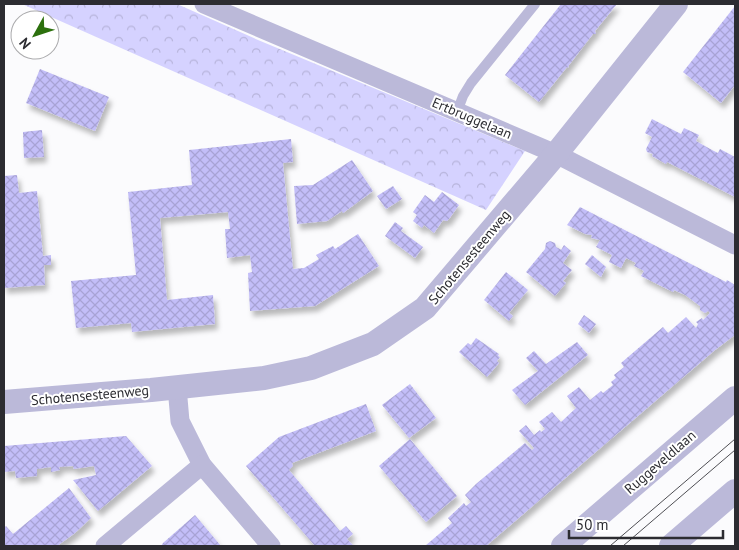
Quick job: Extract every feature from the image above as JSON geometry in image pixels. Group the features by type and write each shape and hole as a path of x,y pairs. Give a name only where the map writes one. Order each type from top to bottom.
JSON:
{"street":[{"name":"Ertbruggelaan","path":"204,4 556,154 735,245"},
{"name":"Schotensesteenweg","path":"4,402 264,378 312,368 373,344 425,308 556,154 676,4"},
{"path":"176,387 180,421 202,465 271,546"},
{"name":"Ruggeveldlaan","path":"563,546 735,398"},
{"path":"105,546 202,465"},
{"path":"671,546 735,491"}],"lane":[{"path":"457,112 471,82 535,4"}],"green space":[{"path":"22,4 177,4 258,40 525,151 486,210 60,21 60,10 36,10"}],"building":[{"path":"561,4 617,4 595,31 596,34 593,34 568,68 539,102 505,75"},
{"path":"735,6 735,85 721,103 683,72"},
{"path":"40,69 109,97 95,131 26,103"},
{"path":"652,119 681,134 684,128 699,135 696,141 718,153 720,149 735,157 735,197 667,162 666,164 652,156 653,154 647,152 646,149 652,137 645,133"},
{"path":"42,130 44,157 24,158 23,132"},
{"path":"291,139 293,162 283,163 293,269 304,268 319,259 316,255 333,246 335,249 358,234 379,266 315,306 250,311 248,273 252,272 250,255 227,258 225,229 230,229 228,212 160,218 167,300 213,295 215,324 132,332 131,323 76,328 71,281 136,275 128,192 192,185 189,150"},
{"path":"352,160 373,191 343,213 342,211 327,221 297,224 294,186 313,185"},
{"path":"17,175 19,193 37,191 43,256 51,255 51,265 44,265 45,285 4,288 4,176"},
{"path":"393,186 402,199 386,209 377,196"},
{"path":"442,192 459,205 447,221 443,220 434,233 424,225 422,228 413,221 417,215 413,212 425,195 434,202"},
{"path":"580,207 735,285 735,335 486,546 425,546 452,523 448,518 464,503 466,506 471,502 465,495 476,484 525,443 532,450 534,448 519,431 526,425 534,435 540,430 541,432 545,429 539,422 552,412 561,422 576,408 567,396 579,387 590,400 601,391 603,393 613,385 611,382 616,378 614,375 624,367 621,363 663,327 668,333 686,317 696,328 698,324 696,322 702,318 703,320 710,313 700,310 700,306 685,295 674,290 673,292 641,276 644,271 634,266 636,263 626,258 621,268 609,262 612,255 596,247 600,240 591,238 592,235 585,234 567,225"},
{"path":"395,222 403,228 401,231 423,247 415,258 385,236"},
{"path":"550,241 555,243 556,247 561,250 564,245 571,251 563,263 572,270 563,281 566,283 555,296 526,272 545,249 546,243"},
{"path":"592,255 606,267 601,277 585,264"},
{"path":"506,272 528,290 509,313 513,316 509,321 484,300"},
{"path":"584,315 596,324 589,333 578,324"},
{"path":"476,338 499,354 498,356 500,357 497,361 499,363 487,377 459,352 468,343 471,345"},
{"path":"577,342 588,355 525,405 512,390 538,371 526,358 534,351 546,364"},
{"path":"410,384 436,418 409,438 382,405"},
{"path":"366,404 376,431 292,463 293,466 289,470 340,531 346,526 353,534 347,539 354,546 315,546 246,466 279,437"},
{"path":"126,436 152,466 98,511 73,480 96,475 94,466 74,469 73,466 59,467 60,470 51,472 51,467 37,469 37,476 16,478 15,471 4,472 4,446"},
{"path":"410,439 457,496 426,522 379,466"},
{"path":"69,488 91,518 75,533 57,546 4,546 4,528 6,526 13,534"},
{"path":"195,515 221,546 161,546 163,543"}],"tram line":[{"path":"610,546 735,439"},
{"path":"623,546 735,450"}]}
